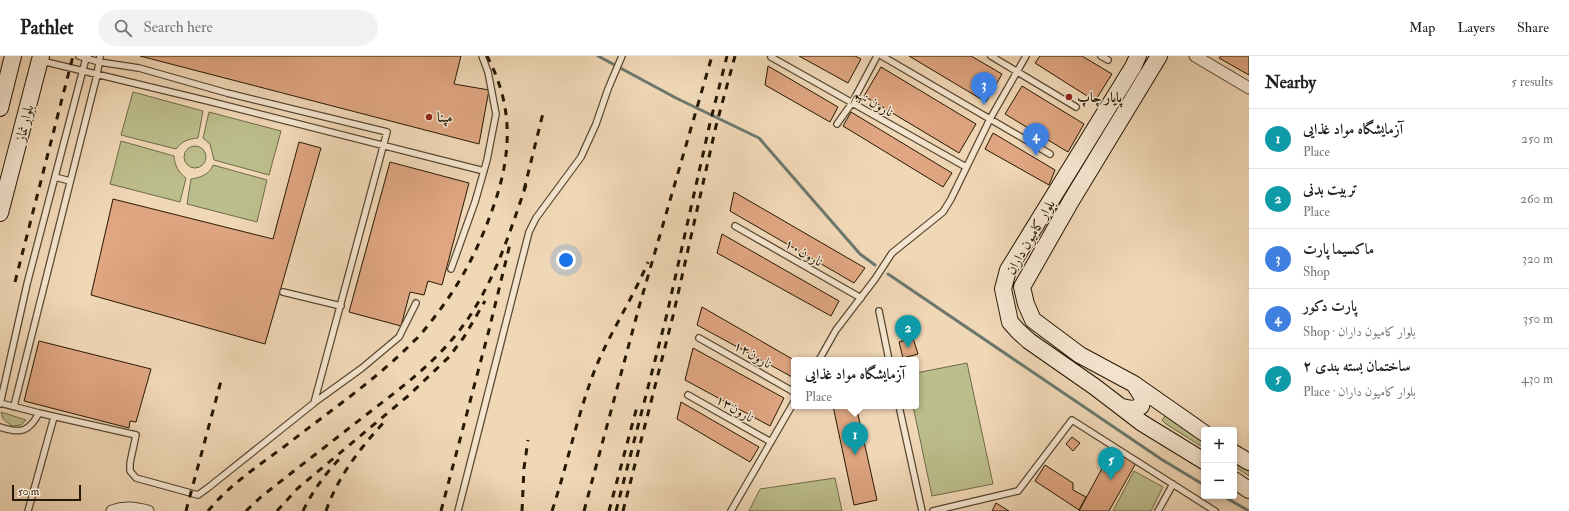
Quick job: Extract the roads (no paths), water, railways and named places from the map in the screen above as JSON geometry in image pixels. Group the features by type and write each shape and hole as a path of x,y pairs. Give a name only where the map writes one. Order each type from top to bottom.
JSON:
{"main road":[{"name":"بلوار نماز","path":"0,108 14,56"},
{"name":"بلوار کامیون داران","path":"1138,56 1133,67 1012,263 1008,270 1003,289 1010,322 1029,341 1142,422 1201,459"},
{"name":"بلوار کامیون داران","path":"1159,56 1022,286 1026,304 1033,320 1080,355 1134,384 1201,431"},
{"name":"بلوار نماز","path":"0,213 3,194 40,58"},
{"path":"1122,407 1137,409 1141,406 1143,398 1134,384"},
{"path":"1164,435 1154,422 1155,416 1161,412 1178,415"},
{"path":"1237,455 1249,462"},
{"path":"1237,482 1249,490"}],"street":[{"path":"1195,56 1207,59 1249,88"},
{"path":"112,511 120,508 148,511"}],"lane":[{"path":"79,56 139,68 227,93 388,132 315,402"},
{"path":"451,269 475,202 484,171 496,114 488,72 482,56"},
{"path":"837,124 852,103 876,56"},
{"path":"882,56 1050,154"},
{"path":"991,56 1076,108"},
{"path":"821,357 836,330 861,298 892,253 944,212 990,119 1026,56"},
{"path":"1101,56 1108,60"},
{"path":"88,57 27,284 0,404 136,435 130,463 130,471 136,478 198,495 315,402 362,368 399,337 416,303"},
{"name":"نارون نهم","path":"771,57 966,167"},
{"path":"40,58 83,72 136,83 484,171"},
{"path":"458,511 529,232 536,218 581,157 596,124 621,58"},
{"path":"14,406 98,75 99,59"},
{"path":"55,177 70,181"},
{"name":"نارون۱۰","path":"735,226 861,298"},
{"path":"283,292 341,306"},
{"path":"879,311 888,357"},
{"name":"نارون۱۲","path":"699,338 791,390"},
{"name":"نارون۱۳","path":"688,395 771,442"},
{"path":"731,511 791,407"},
{"path":"900,409 922,511"},
{"path":"0,427 21,431 32,426 39,413"},
{"path":"28,511 54,417"},
{"path":"933,511 1018,491 1072,420 1215,511"},
{"path":"1158,511 1173,484"}],"waterway":[{"path":"598,56 676,98 759,138 860,254 875,265"},
{"path":"888,274 1161,459 1201,483"},
{"path":"1228,499 1249,511"}],"railway":[{"path":"15,282 73,56"},
{"path":"208,511 236,483 354,394 385,368 420,335 453,291 483,234 495,202 505,165 507,146 505,110 502,92 496,74 487,56"},
{"path":"584,511 639,307 712,56"},
{"path":"616,511 667,314 710,123 727,56"},
{"path":"623,511 673,316 716,126 735,56"},
{"path":"524,190 543,113"},
{"path":"246,511 262,496 410,380 453,339 476,306 492,277 516,216 526,185"},
{"path":"441,511 510,244"},
{"path":"552,511 580,415 596,367 648,262"},
{"path":"277,511 298,488 408,396 449,357 464,337 485,301"},
{"path":"186,511 221,381"},
{"path":"609,511 638,403"},
{"path":"326,511 337,486 351,462 386,420"},
{"path":"522,511 524,468 528,440"},
{"path":"303,511 320,482 342,456"}],"place":[{"name":"پایار چاپ","path":"1069,97"},
{"name":"ماکسیما پارت","path":"984,105"},
{"name":"مپنا","path":"429,117"},
{"name":"پارت دکور","path":"1036,156"},
{"name":"تربیت بدنی","path":"908,348"},
{"name":"آزمایشگاه مواد غذایی","path":"855,455"},
{"name":"۲ ساختمان بسته بندی","path":"1111,480"}]}
